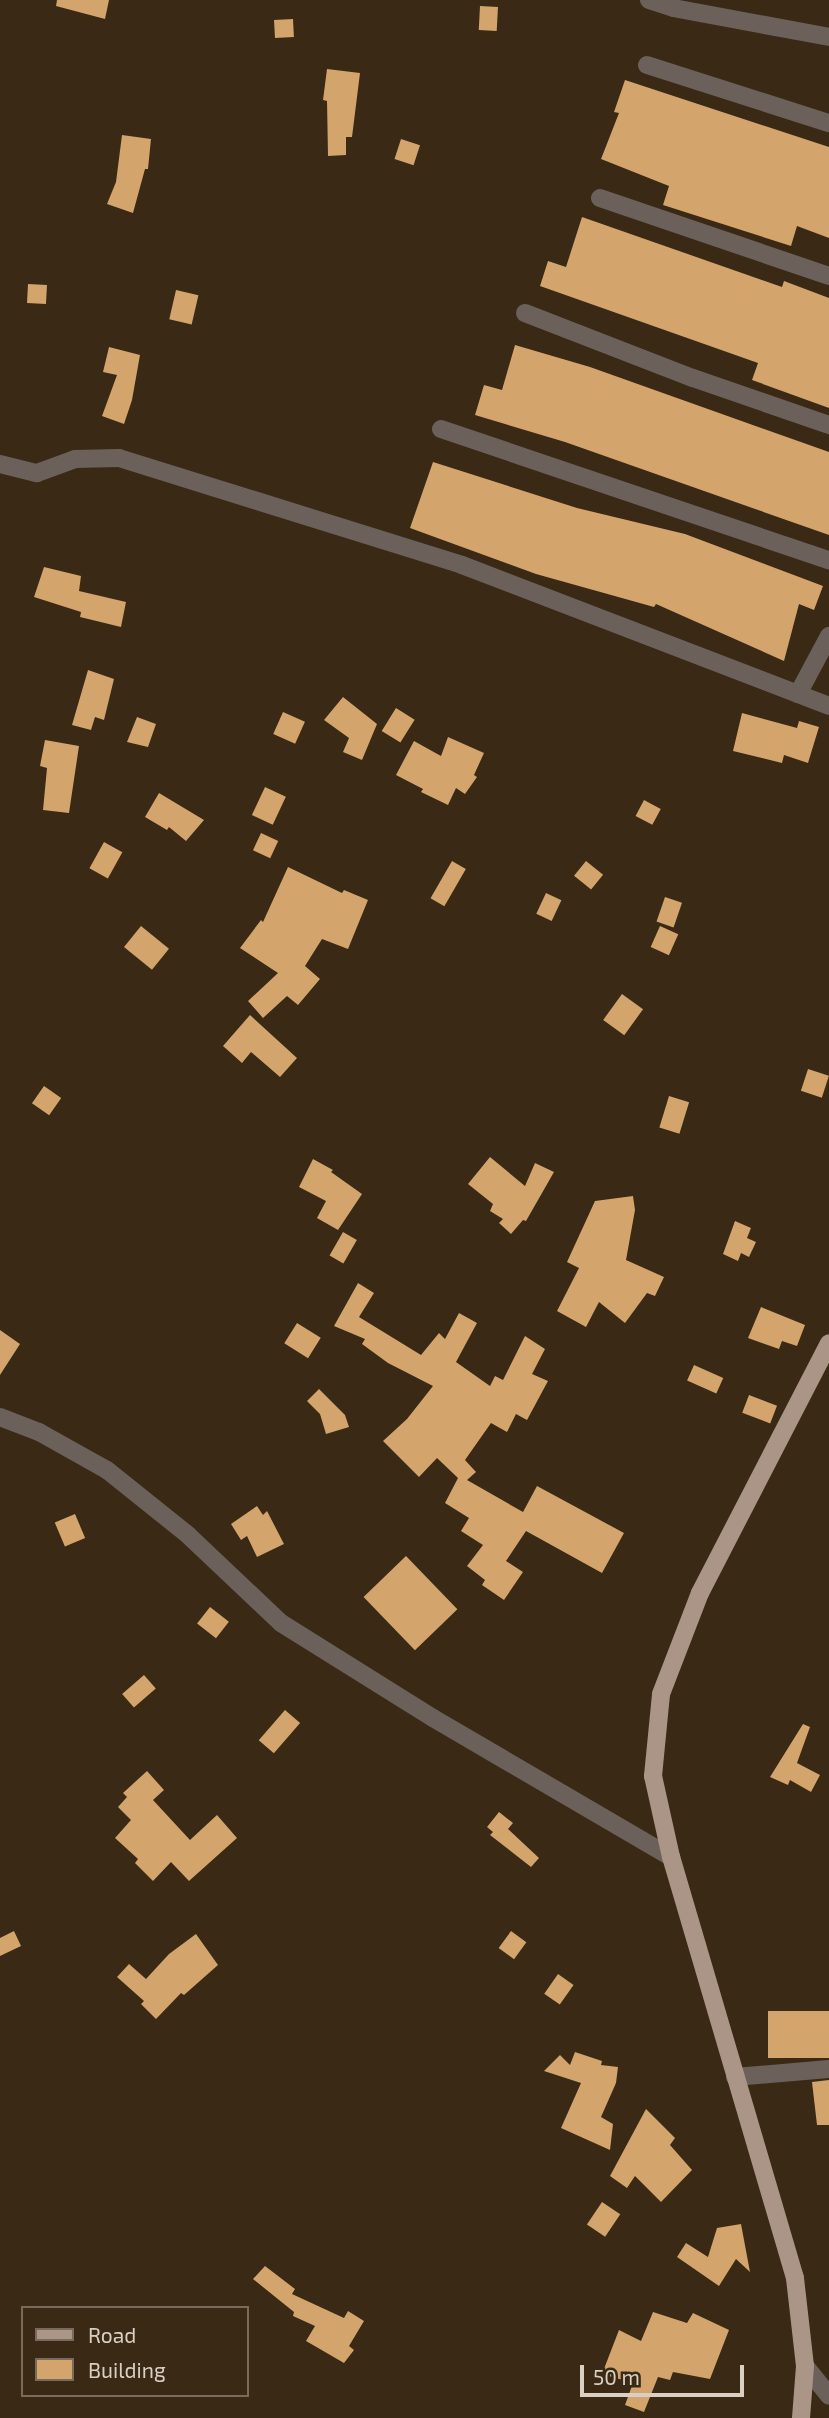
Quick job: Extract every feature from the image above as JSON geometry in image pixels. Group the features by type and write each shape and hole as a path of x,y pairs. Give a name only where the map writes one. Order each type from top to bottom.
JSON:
{"main road":[{"path":"801,2418 805,2366 795,2278 671,1857 653,1776 661,1694 700,1593 829,1343"}],"street":[{"path":"649,0 673,8 829,37"},
{"path":"647,65 829,123"},
{"path":"600,198 829,276"},
{"path":"525,313 829,425"},
{"path":"441,429 829,560"},
{"path":"0,464 37,473 75,459 119,458 462,565 829,706"},
{"path":"798,694 829,636"},
{"path":"0,1418 39,1432 107,1469 188,1535 281,1623 433,1718 671,1857"},
{"path":"735,2077 829,2069"},
{"path":"805,2366 828,2394"}],"building":[{"path":"57,0 109,0 105,19 56,6"},
{"path":"480,6 498,7 497,31 479,30"},
{"path":"293,19 294,37 275,38 274,20"},
{"path":"327,69 360,73 352,137 346,137 346,155 328,156 327,101 323,100"},
{"path":"625,80 829,147 829,238 797,226 791,246 663,205 669,186 601,159 619,113 614,112"},
{"path":"122,135 151,139 148,169 145,169 133,213 107,204 116,182"},
{"path":"401,139 420,145 414,165 395,159"},
{"path":"582,217 782,287 784,281 829,298 829,408 752,380 758,363 540,286 548,261 566,267"},
{"path":"28,284 47,285 46,304 27,303"},
{"path":"176,290 198,295 192,324 169,319"},
{"path":"515,345 590,367 829,452 829,535 565,442 475,415 484,385 502,390"},
{"path":"109,347 140,355 132,400 124,424 102,416 117,375 103,372"},
{"path":"433,462 577,508 685,534 823,586 814,610 799,604 784,661 656,604 654,607 536,574 410,528"},
{"path":"44,567 81,576 79,591 126,602 121,627 80,617 81,612 34,597"},
{"path":"88,670 114,679 104,720 95,717 91,730 72,725"},
{"path":"343,697 377,724 362,760 343,752 349,738 324,720"},
{"path":"396,708 415,720 400,743 382,731"},
{"path":"283,712 305,722 295,744 273,734"},
{"path":"742,713 797,728 799,721 819,727 808,763 784,755 782,763 733,751"},
{"path":"137,717 156,724 148,747 127,742"},
{"path":"448,737 484,753 474,775 477,777 465,794 456,788 448,805 421,792 423,789 396,775 414,741 441,756"},
{"path":"45,740 79,746 69,813 43,810 47,768 40,766"},
{"path":"265,787 286,797 273,825 252,815"},
{"path":"159,793 204,820 186,841 169,827 167,830 145,817"},
{"path":"644,800 661,809 652,825 636,816"},
{"path":"261,833 278,841 270,858 253,850"},
{"path":"104,842 122,852 108,878 89,868"},
{"path":"452,861 466,869 444,906 430,898"},
{"path":"586,861 603,875 591,890 574,876"},
{"path":"288,867 342,893 344,890 368,900 348,949 322,939 305,966 320,979 298,1005 287,996 263,1018 248,1001 278,973 240,948 261,920 263,922"},
{"path":"546,893 561,900 552,921 536,914"},
{"path":"665,897 682,903 674,927 657,922"},
{"path":"141,926 169,949 152,970 124,947"},
{"path":"660,926 678,934 669,955 651,947"},
{"path":"622,994 643,1009 624,1035 603,1020"},
{"path":"250,1015 297,1058 280,1077 251,1052 242,1063 223,1046"},
{"path":"808,1069 829,1076 822,1098 801,1091"},
{"path":"44,1086 61,1098 49,1115 32,1103"},
{"path":"669,1096 689,1102 679,1134 659,1128"},
{"path":"490,1157 525,1186 535,1163 554,1172 526,1221 523,1220 511,1234 499,1223 503,1219 490,1211 493,1204 468,1184"},
{"path":"313,1159 333,1170 331,1172 362,1194 338,1230 317,1218 326,1201 299,1187"},
{"path":"633,1196 635,1210 626,1260 664,1277 655,1296 647,1293 625,1323 599,1302 586,1327 557,1311 579,1268 567,1262 595,1201"},
{"path":"735,1221 751,1228 747,1238 756,1242 749,1257 741,1253 738,1261 723,1254"},
{"path":"343,1232 357,1240 343,1263 329,1255"},
{"path":"358,1283 374,1293 359,1317 421,1355 439,1333 445,1339 459,1313 477,1323 456,1362 490,1386 495,1376 503,1380 525,1336 545,1349 532,1374 548,1381 527,1420 516,1414 507,1432 491,1423 465,1460 476,1472 467,1480 523,1512 537,1486 624,1533 602,1573 526,1531 506,1561 523,1572 504,1600 482,1585 485,1580 467,1566 483,1545 461,1531 469,1518 445,1503 458,1478 437,1458 419,1477 383,1441 407,1419 433,1386 388,1363 362,1344 365,1339 334,1326"},
{"path":"761,1307 805,1325 797,1346 782,1341 779,1349 748,1338"},
{"path":"297,1323 321,1338 308,1358 284,1343"},
{"path":"0,1330 20,1344 0,1375"},
{"path":"694,1365 723,1378 716,1394 687,1381"},
{"path":"319,1389 345,1415 349,1427 326,1434 320,1414 307,1401"},
{"path":"749,1395 777,1406 770,1423 742,1413"},
{"path":"257,1506 263,1515 267,1511 284,1544 257,1557 247,1536 241,1540 231,1524"},
{"path":"75,1514 85,1538 65,1547 55,1523"},
{"path":"406,1556 457,1609 415,1650 364,1597"},
{"path":"210,1607 229,1622 216,1638 197,1624"},
{"path":"144,1675 156,1689 134,1708 122,1694"},
{"path":"285,1710 300,1723 274,1753 259,1740"},
{"path":"803,1724 810,1727 797,1763 820,1775 811,1792 790,1780 788,1785 770,1777"},
{"path":"147,1771 164,1790 153,1800 190,1840 217,1815 237,1838 189,1881 171,1862 153,1881 135,1863 138,1859 115,1838 131,1820 118,1807 127,1797 123,1793"},
{"path":"499,1812 513,1823 508,1829 539,1858 531,1867 490,1835 493,1832 487,1827"},
{"path":"14,1931 21,1946 0,1956 0,1938"},
{"path":"511,1931 526,1942 514,1959 499,1948"},
{"path":"196,1934 218,1965 184,1995 181,1993 156,2019 141,2004 144,2001 117,1977 129,1964 146,1979 169,1954"},
{"path":"558,1974 574,1985 560,2005 544,1994"},
{"path":"768,2011 829,2011 829,2058 768,2058"},
{"path":"575,2052 602,2061 601,2065 618,2067 616,2083 601,2117 613,2124 610,2150 561,2128 581,2083 544,2071 560,2055 570,2065"},
{"path":"829,2080 829,2125 817,2125 812,2082"},
{"path":"646,2109 675,2138 670,2145 692,2170 661,2202 635,2176 627,2188 610,2176"},
{"path":"602,2202 620,2214 605,2237 587,2224"},
{"path":"741,2224 750,2272 736,2259 719,2286 677,2257 686,2243 708,2257 717,2228"},
{"path":"265,2266 295,2289 292,2294 344,2318 348,2311 364,2321 349,2346 354,2350 344,2363 306,2341 315,2326 293,2316 294,2312 253,2279"},
{"path":"653,2312 687,2323 693,2313 729,2330 710,2379 673,2372 670,2380 658,2377 644,2412 625,2405 633,2383 602,2374 619,2330 641,2341"}]}
